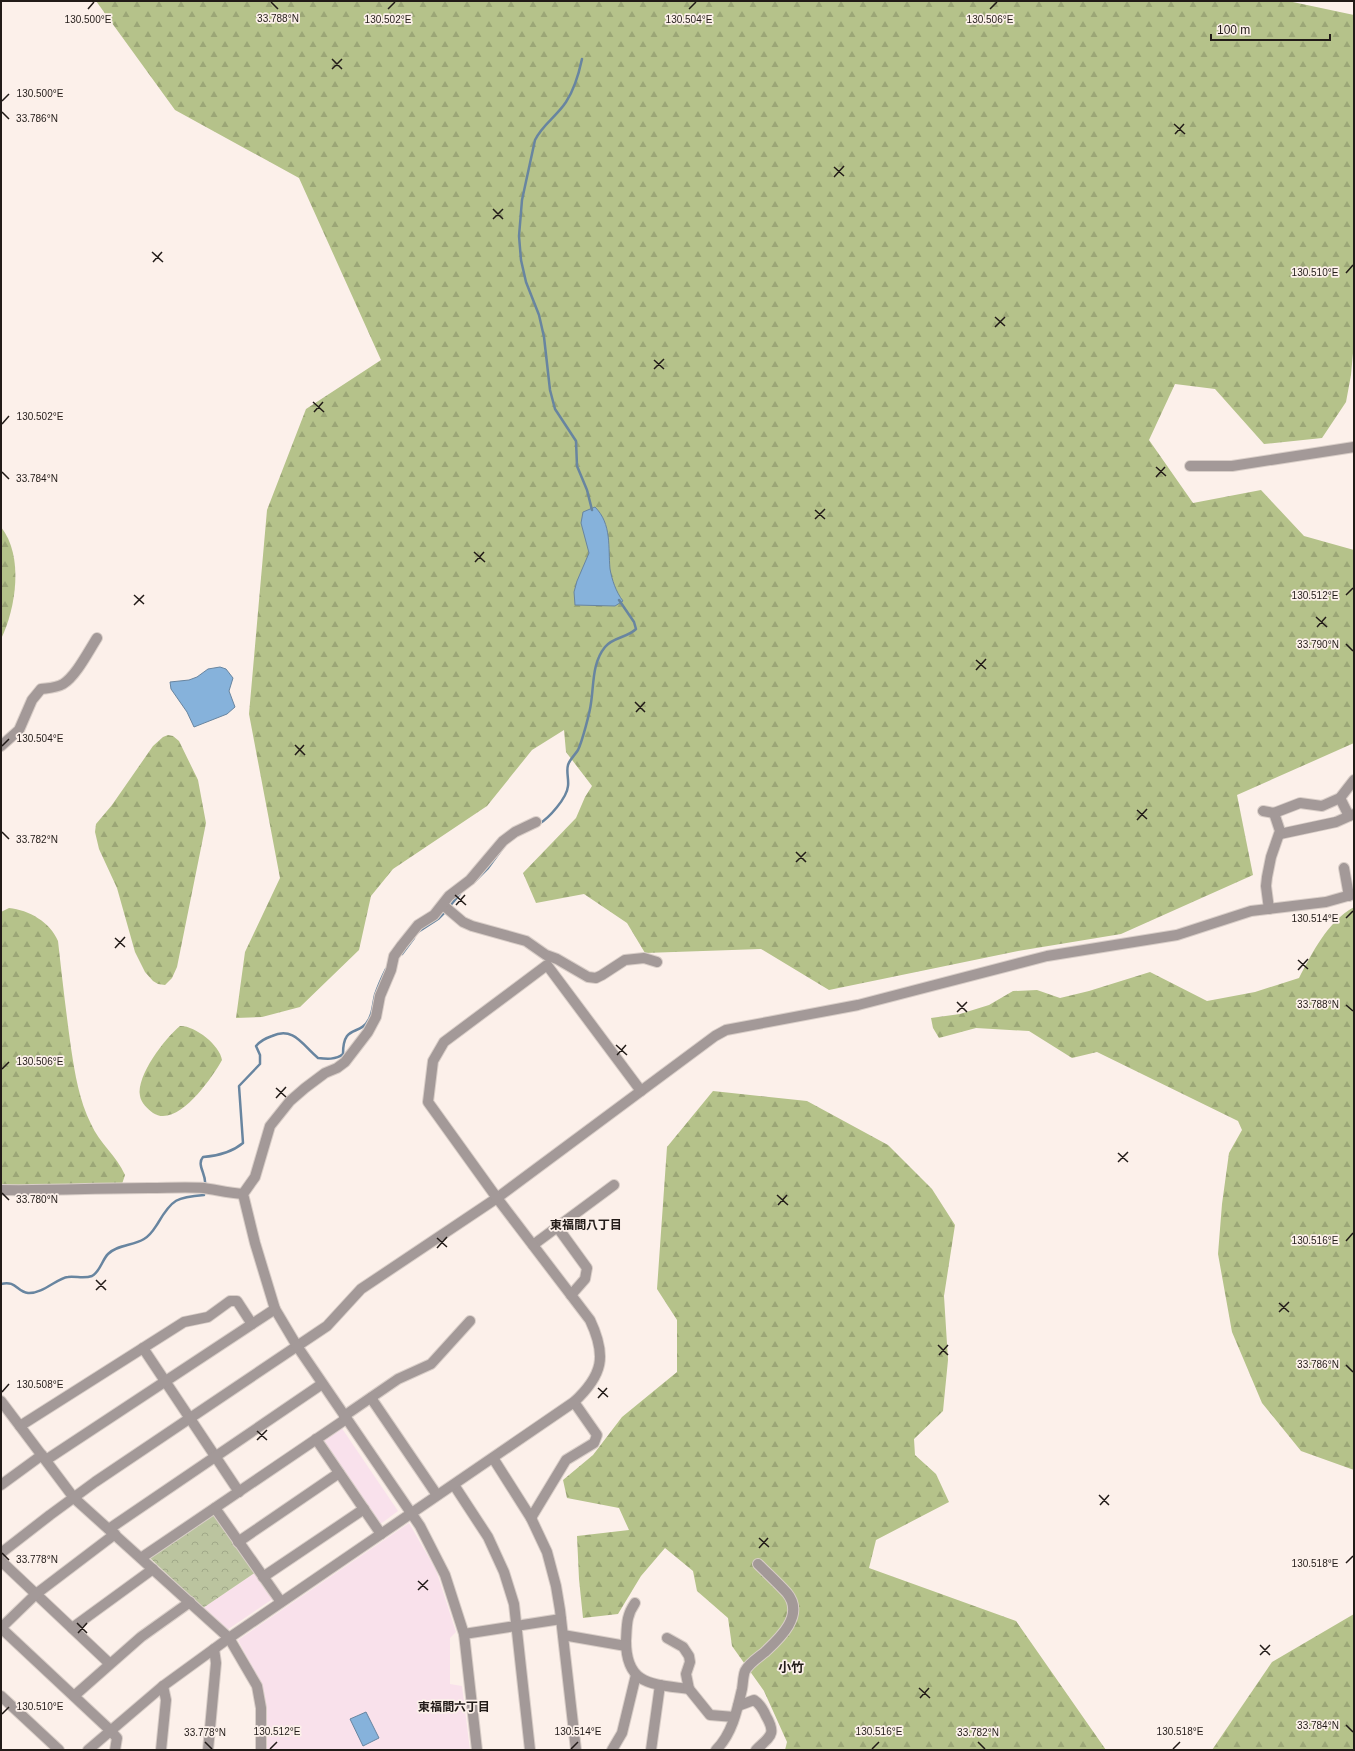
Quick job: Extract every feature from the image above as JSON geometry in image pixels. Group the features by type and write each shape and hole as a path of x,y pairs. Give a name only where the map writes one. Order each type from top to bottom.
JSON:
{"street":[{"path":"1190,466 1232,466 1354,447"},
{"path":"1,746 19,730 32,700 41,689 56,687 72,677 98,638"},
{"path":"1263,811 1274,813 1300,803 1322,806 1340,798 1354,780"},
{"path":"1280,834 1336,822 1352,815 1340,798"},
{"path":"1269,909 1266,877 1271,857 1280,834 1274,813"},
{"path":"477,1750 464,1634 446,1575 434,1550 411,1514 322,1384 275,1309 255,1243 243,1194 255,1177 270,1126 290,1101 300,1092 325,1073 341,1065 368,1032 376,1017 380,996 394,956 418,926 434,915 455,891 470,880 503,841 515,832 536,822"},
{"path":"1,1553 74,1498 327,1326 353,1296 367,1285 497,1198 715,1036 726,1030 858,1005 1047,956 1178,935 1251,911 1326,902 1351,895 1344,868"},
{"path":"443,905 463,922 526,940 547,960 641,1091"},
{"path":"88,1750 163,1686 229,1638 437,1495 494,1458 574,1402 587,1390 595,1377 600,1363 601,1352 597,1335 590,1320 497,1198 428,1102 433,1061 444,1042 547,960 557,959 588,977 596,978 625,960 644,958 657,962"},
{"path":"533,1245 558,1228 614,1185"},
{"path":"1,1190 44,1191 108,1188 204,1188 218,1192 243,1194"},
{"path":"558,1228 587,1268 585,1279 571,1295"},
{"path":"20,1426 184,1322 208,1317 230,1301 237,1301 252,1324"},
{"path":"1,1485 165,1382 275,1309"},
{"path":"141,1558 316,1439 398,1379 431,1364 470,1322"},
{"path":"143,1348 239,1492"},
{"path":"115,1750 117,1738 110,1730 1,1628 36,1594 112,1532 216,1457 322,1384"},
{"path":"372,1398 437,1495"},
{"path":"1,1401 74,1498 229,1638 257,1686 261,1708 260,1750"},
{"path":"531,1518 566,1460 594,1442 597,1435 574,1402"},
{"path":"316,1439 381,1534"},
{"path":"494,1458 531,1518 547,1552 556,1586 564,1635 576,1750"},
{"path":"238,1542 339,1473"},
{"path":"454,1485 488,1537 504,1572 514,1604 530,1750"},
{"path":"215,1508 281,1602"},
{"path":"263,1577 364,1509"},
{"path":"1,1561 109,1663"},
{"path":"716,1750 729,1734 738,1706 746,1671 791,1623 792,1606 788,1594 758,1564"},
{"path":"72,1628 153,1569"},
{"path":"74,1696 109,1663 141,1637 190,1602"},
{"path":"635,1603 628,1616 626,1646 627,1657 636,1675 644,1680 660,1685 689,1689"},
{"path":"464,1634 561,1619"},
{"path":"564,1635 626,1646"},
{"path":"667,1638 683,1647 689,1656 690,1662 686,1674 689,1689 710,1715 734,1717"},
{"path":"208,1750 216,1663 214,1650"},
{"path":"612,1750 617,1744 622,1733 636,1675"},
{"path":"651,1750 660,1685"},
{"path":"161,1750 166,1700 163,1686"},
{"path":"1,1696 59,1750"},
{"path":"738,1706 754,1700 760,1704 772,1727 771,1735 756,1750"}],"shaded area":[{"path":"341,1427 398,1511 379,1525 323,1440"},
{"path":"409,1523 436,1570 456,1632 450,1638 450,1684 462,1686 470,1750 266,1750 266,1704 261,1685 238,1640"},
{"path":"256,1572 274,1598 227,1630 203,1608"}],"green space":[{"path":"96,1 1288,1 1354,15 1354,342 1351,375 1346,402 1322,438 1264,444 1215,389 1175,384 1149,440 1193,503 1261,490 1304,536 1354,550 1354,743 1237,795 1253,875 1121,934 1018,951 829,990 761,949 645,953 627,923 584,894 536,903 523,873 576,818 585,797 592,786 566,752 564,730 532,750 487,806 393,869 371,896 359,950 300,1007 262,1017 236,1018 245,952 280,878 249,714 267,510 306,409 381,360 299,178 175,110"},
{"path":"1,527 13,552 15,582 11,612 1,639"},
{"path":"168,735 173,736 179,741 198,780 206,823 177,967 172,978 165,985 158,984 153,981 145,972 135,952 117,888 99,849 95,832 96,824 112,805 153,746 163,737"},
{"path":"1354,907 1354,1470 1301,1451 1262,1403 1232,1332 1218,1254 1222,1204 1229,1153 1242,1130 1238,1121 1097,1052 1072,1058 1029,1031 976,1028 939,1038 933,1028 931,1018 960,1014 989,1005 1013,991 1037,990 1060,998 1089,991 1150,972 1207,1001 1255,992 1299,978 1315,948 1328,929 1344,913"},
{"path":"9,908 24,911 38,918 50,928 58,941 71,1048 78,1087 83,1106 94,1131 122,1168 125,1175 121,1187 1,1192 1,912"},
{"path":"180,1026 192,1029 206,1037 217,1048 222,1060 202,1089 193,1099 183,1108 172,1114 162,1116 153,1113 142,1101 140,1096 140,1088 142,1078 160,1048"},
{"path":"713,1091 807,1101 888,1145 932,1189 955,1225 944,1296 948,1360 943,1411 914,1439 915,1455 936,1474 949,1502 876,1540 869,1568 1016,1621 1106,1750 785,1750 787,1742 764,1691 732,1646 728,1618 697,1591 693,1571 665,1548 641,1576 618,1614 583,1618 577,1536 629,1530 619,1508 567,1498 563,1480 593,1455 622,1417 677,1372 677,1320 657,1289 667,1147"},
{"path":"213,1515 217,1516 256,1572 203,1608 151,1559 151,1555"},
{"path":"1354,1614 1354,1750 1212,1750 1272,1662"}],"water":[{"path":"595,507 607,528 610,569 616,590 623,601 615,606 575,605 574,592 589,553 581,523 583,512"},
{"path":"220,667 226,669 233,678 229,691 235,707 227,714 194,727 187,712 171,689 170,682 189,680 197,677 208,669"},
{"path":"366,1712 379,1738 363,1746 350,1719"}],"waterway":[{"path":"582,59 576,81 569,97 535,140 522,200 519,236 521,260 526,282 539,315 544,337 550,390 555,409 576,441 577,466 587,490 592,510"},
{"path":"539,824 557,807 567,791 568,765 578,750 584,734 588,720 594,674 601,653 612,641 636,629 634,622 619,600"},
{"path":"474,882 488,868 502,849"},
{"path":"449,907 460,894"},
{"path":"418,932 438,919 446,911"},
{"path":"402,954 414,938"},
{"path":"205,1185 205,1178 201,1167 201,1160 203,1157 224,1153 243,1143 239,1086 260,1064 260,1055 256,1046 268,1038 280,1034 286,1034 292,1035 298,1039 318,1058 331,1059 340,1056 343,1054 344,1044 349,1034 361,1028 369,1019 375,995 386,969"},
{"path":"1,1284 10,1284 21,1291 34,1293 64,1278 92,1276 97,1272 108,1254 116,1248 135,1243 149,1236 172,1204 181,1198 204,1195 204,1190"}],"district":[{"name":"東福間八丁目","path":"586,1225"},
{"name":"小竹","path":"791,1667"},
{"name":"東福間六丁目","path":"454,1707"}]}
